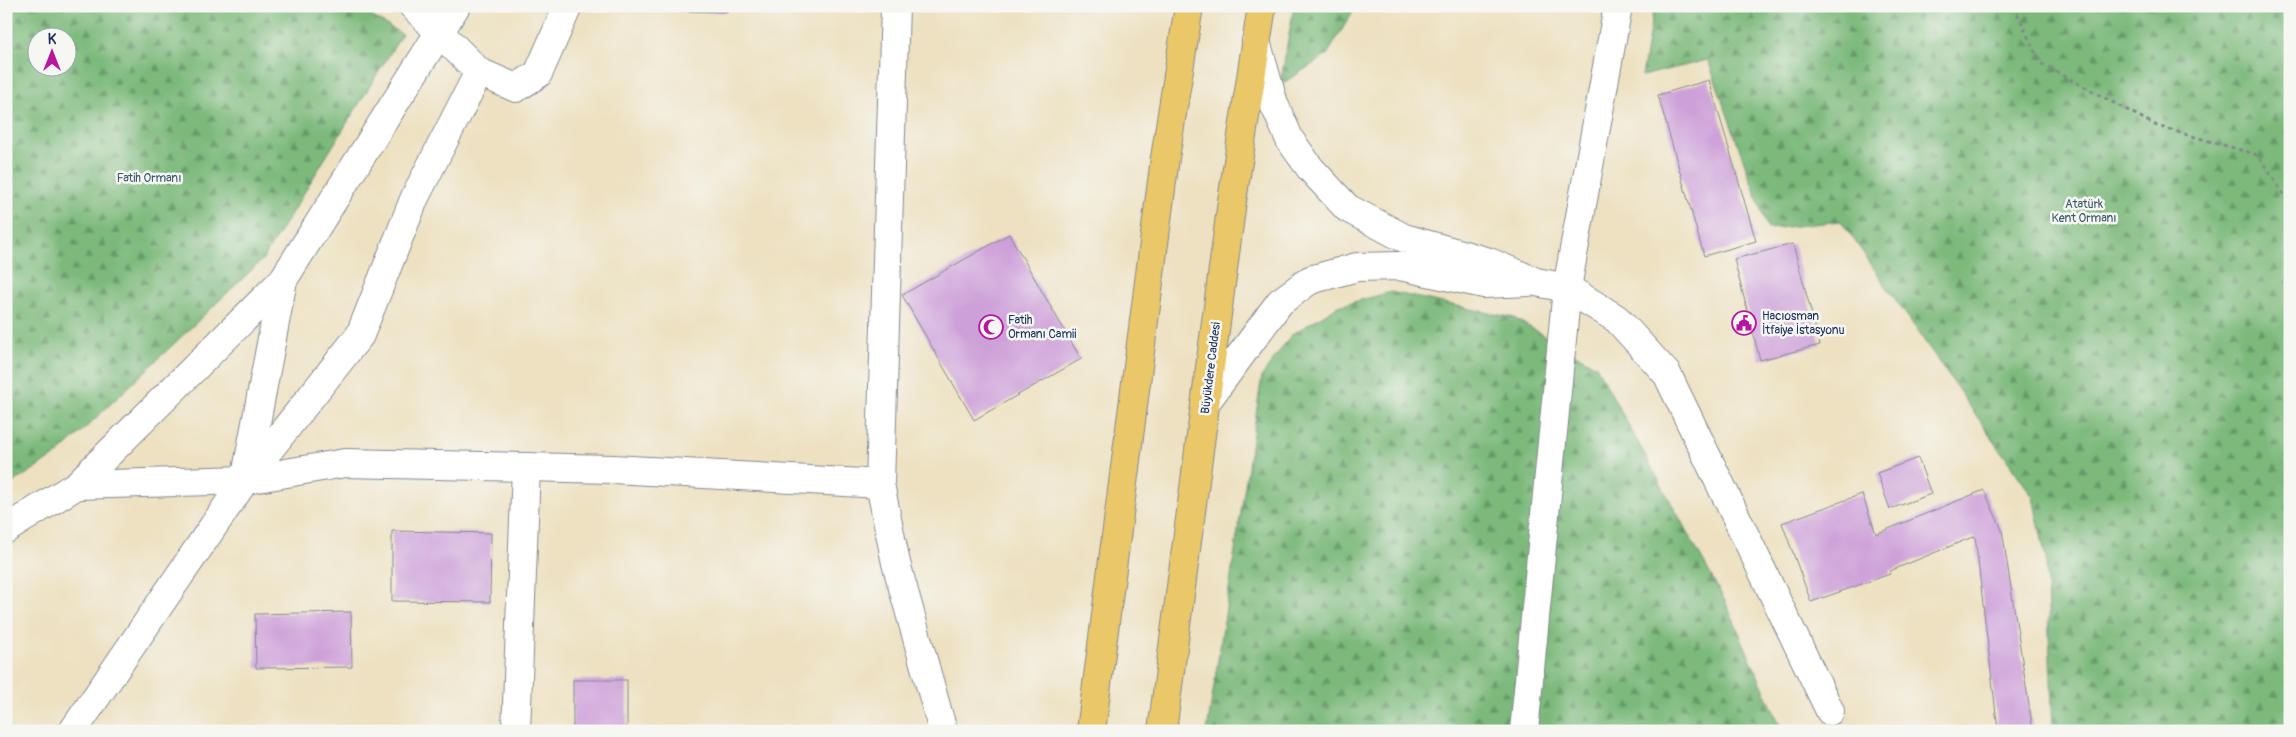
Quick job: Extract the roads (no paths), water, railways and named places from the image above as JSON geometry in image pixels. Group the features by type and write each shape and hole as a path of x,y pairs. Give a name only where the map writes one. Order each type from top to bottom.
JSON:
{"main road":[{"path":"1091,731 1163,167 1189,6"},
{"name":"Büyükdere Caddesi","path":"1162,731 1262,6"}],"street":[{"path":"413,6 479,72 516,88 538,74 568,6"},
{"path":"6,529 76,485 283,280 456,6"},
{"path":"895,6 880,484 896,562 943,731"},
{"path":"1524,731 1567,288 1618,6"},
{"path":"1256,41 1274,104 1290,140 1310,168 1347,208 1404,238 1489,262 1536,282 1567,288 1617,319 1667,374 1830,712"},
{"path":"73,731 245,480 360,335 415,198 479,72"},
{"path":"1206,402 1280,302 1310,280 1357,267 1400,266 1484,284 1536,282"},
{"path":"245,480 283,280"},
{"path":"76,485 245,480 344,464 612,469 880,484"},
{"path":"516,731 526,467"}],"place":[{"name":"Hacıosman İtfaiye İstasyonu","path":"1744,323"},
{"name":"Fatih Ormanı Camii","path":"991,327"}],"park label":[{"name":"Fatih Ormanı","path":"149,178"},
{"name":"Atatürk Kent Ormanı","path":"2084,211"}]}
